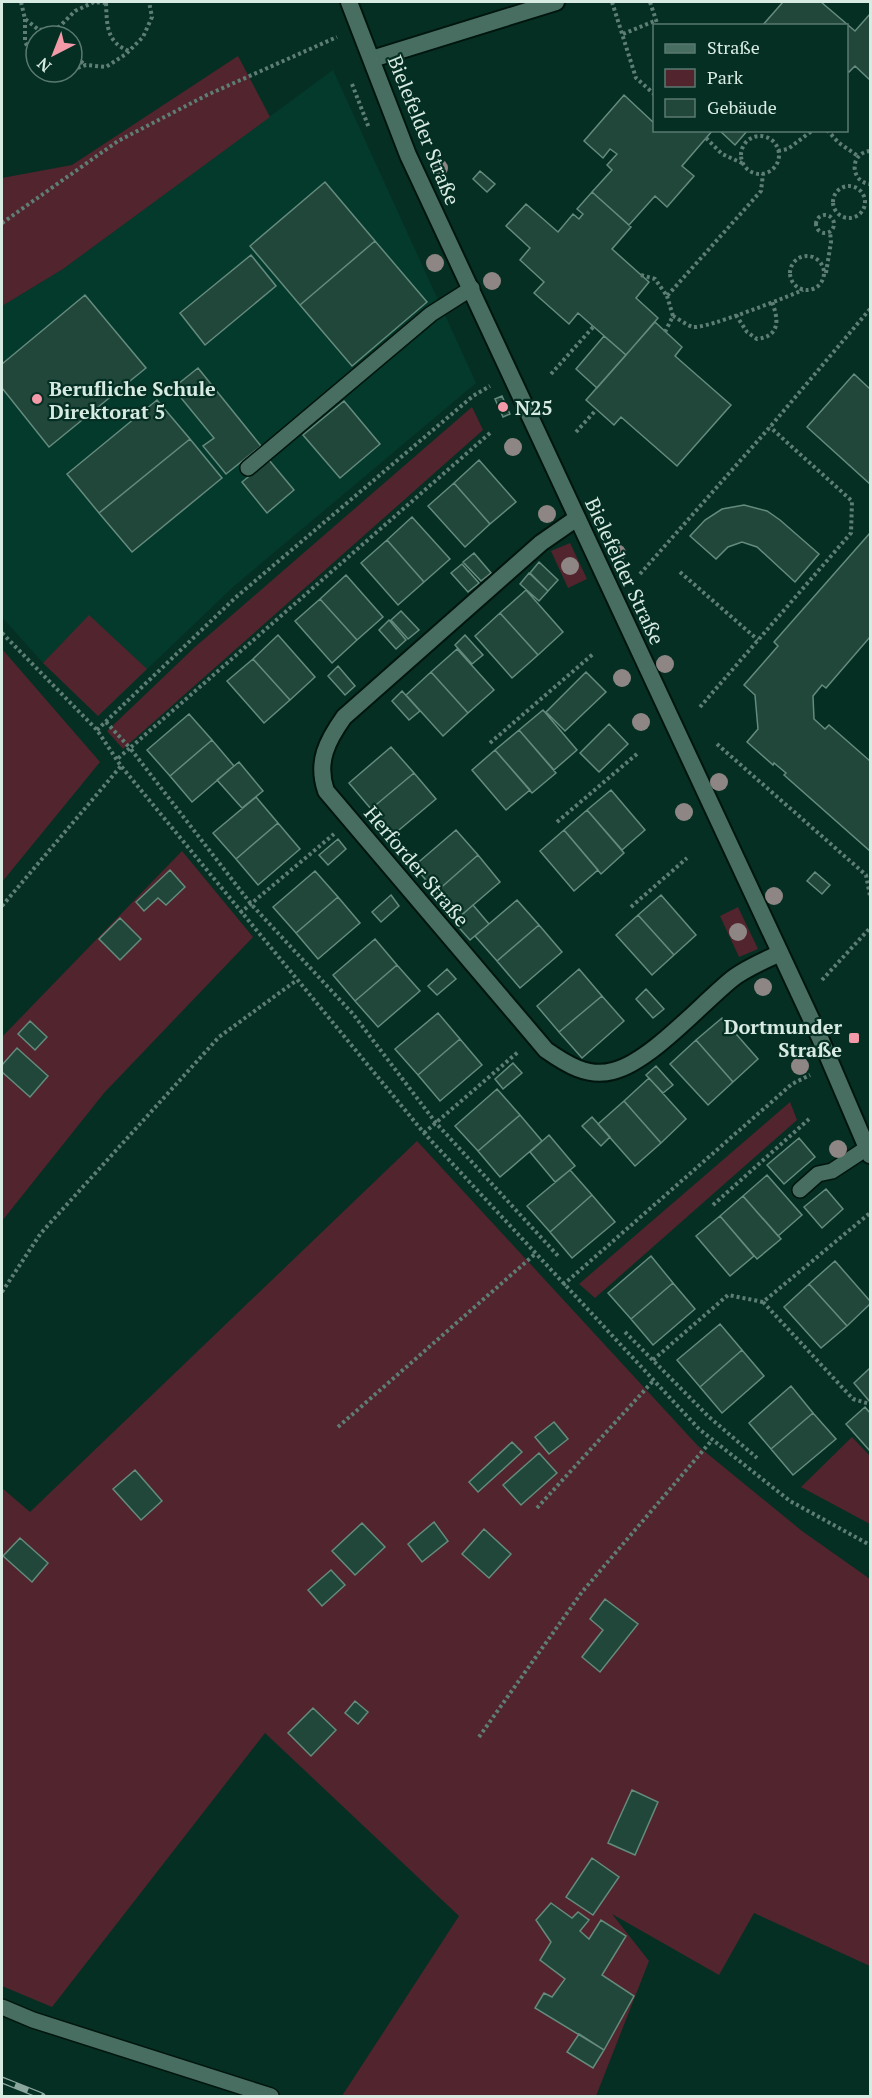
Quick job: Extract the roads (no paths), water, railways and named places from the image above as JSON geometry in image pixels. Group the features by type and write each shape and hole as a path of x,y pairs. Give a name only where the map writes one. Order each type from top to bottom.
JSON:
{"street":[{"name":"Bielefelder Straße","path":"349,2 408,155 832,1063 869,1150"},
{"path":"372,59 556,2"},
{"name":"Herforder Straße","path":"577,518 541,543 344,717 330,737 322,762 321,777 326,791 546,1050 565,1063 588,1073 613,1072 640,1059 734,978 780,953"}],"lane":[{"path":"248,468 431,314 472,288"},
{"path":"800,1190 819,1174 832,1171 869,1150"},
{"path":"2,2007 33,2020 271,2097"}],"railway":[{"path":"2,2080 42,2096"}],"place":[{"name":"Berufliche Schule Direktorat 5","path":"37,399"},
{"name":"N25","path":"503,407"},
{"name":"Dortmunder Straße","path":"854,1038"}]}
